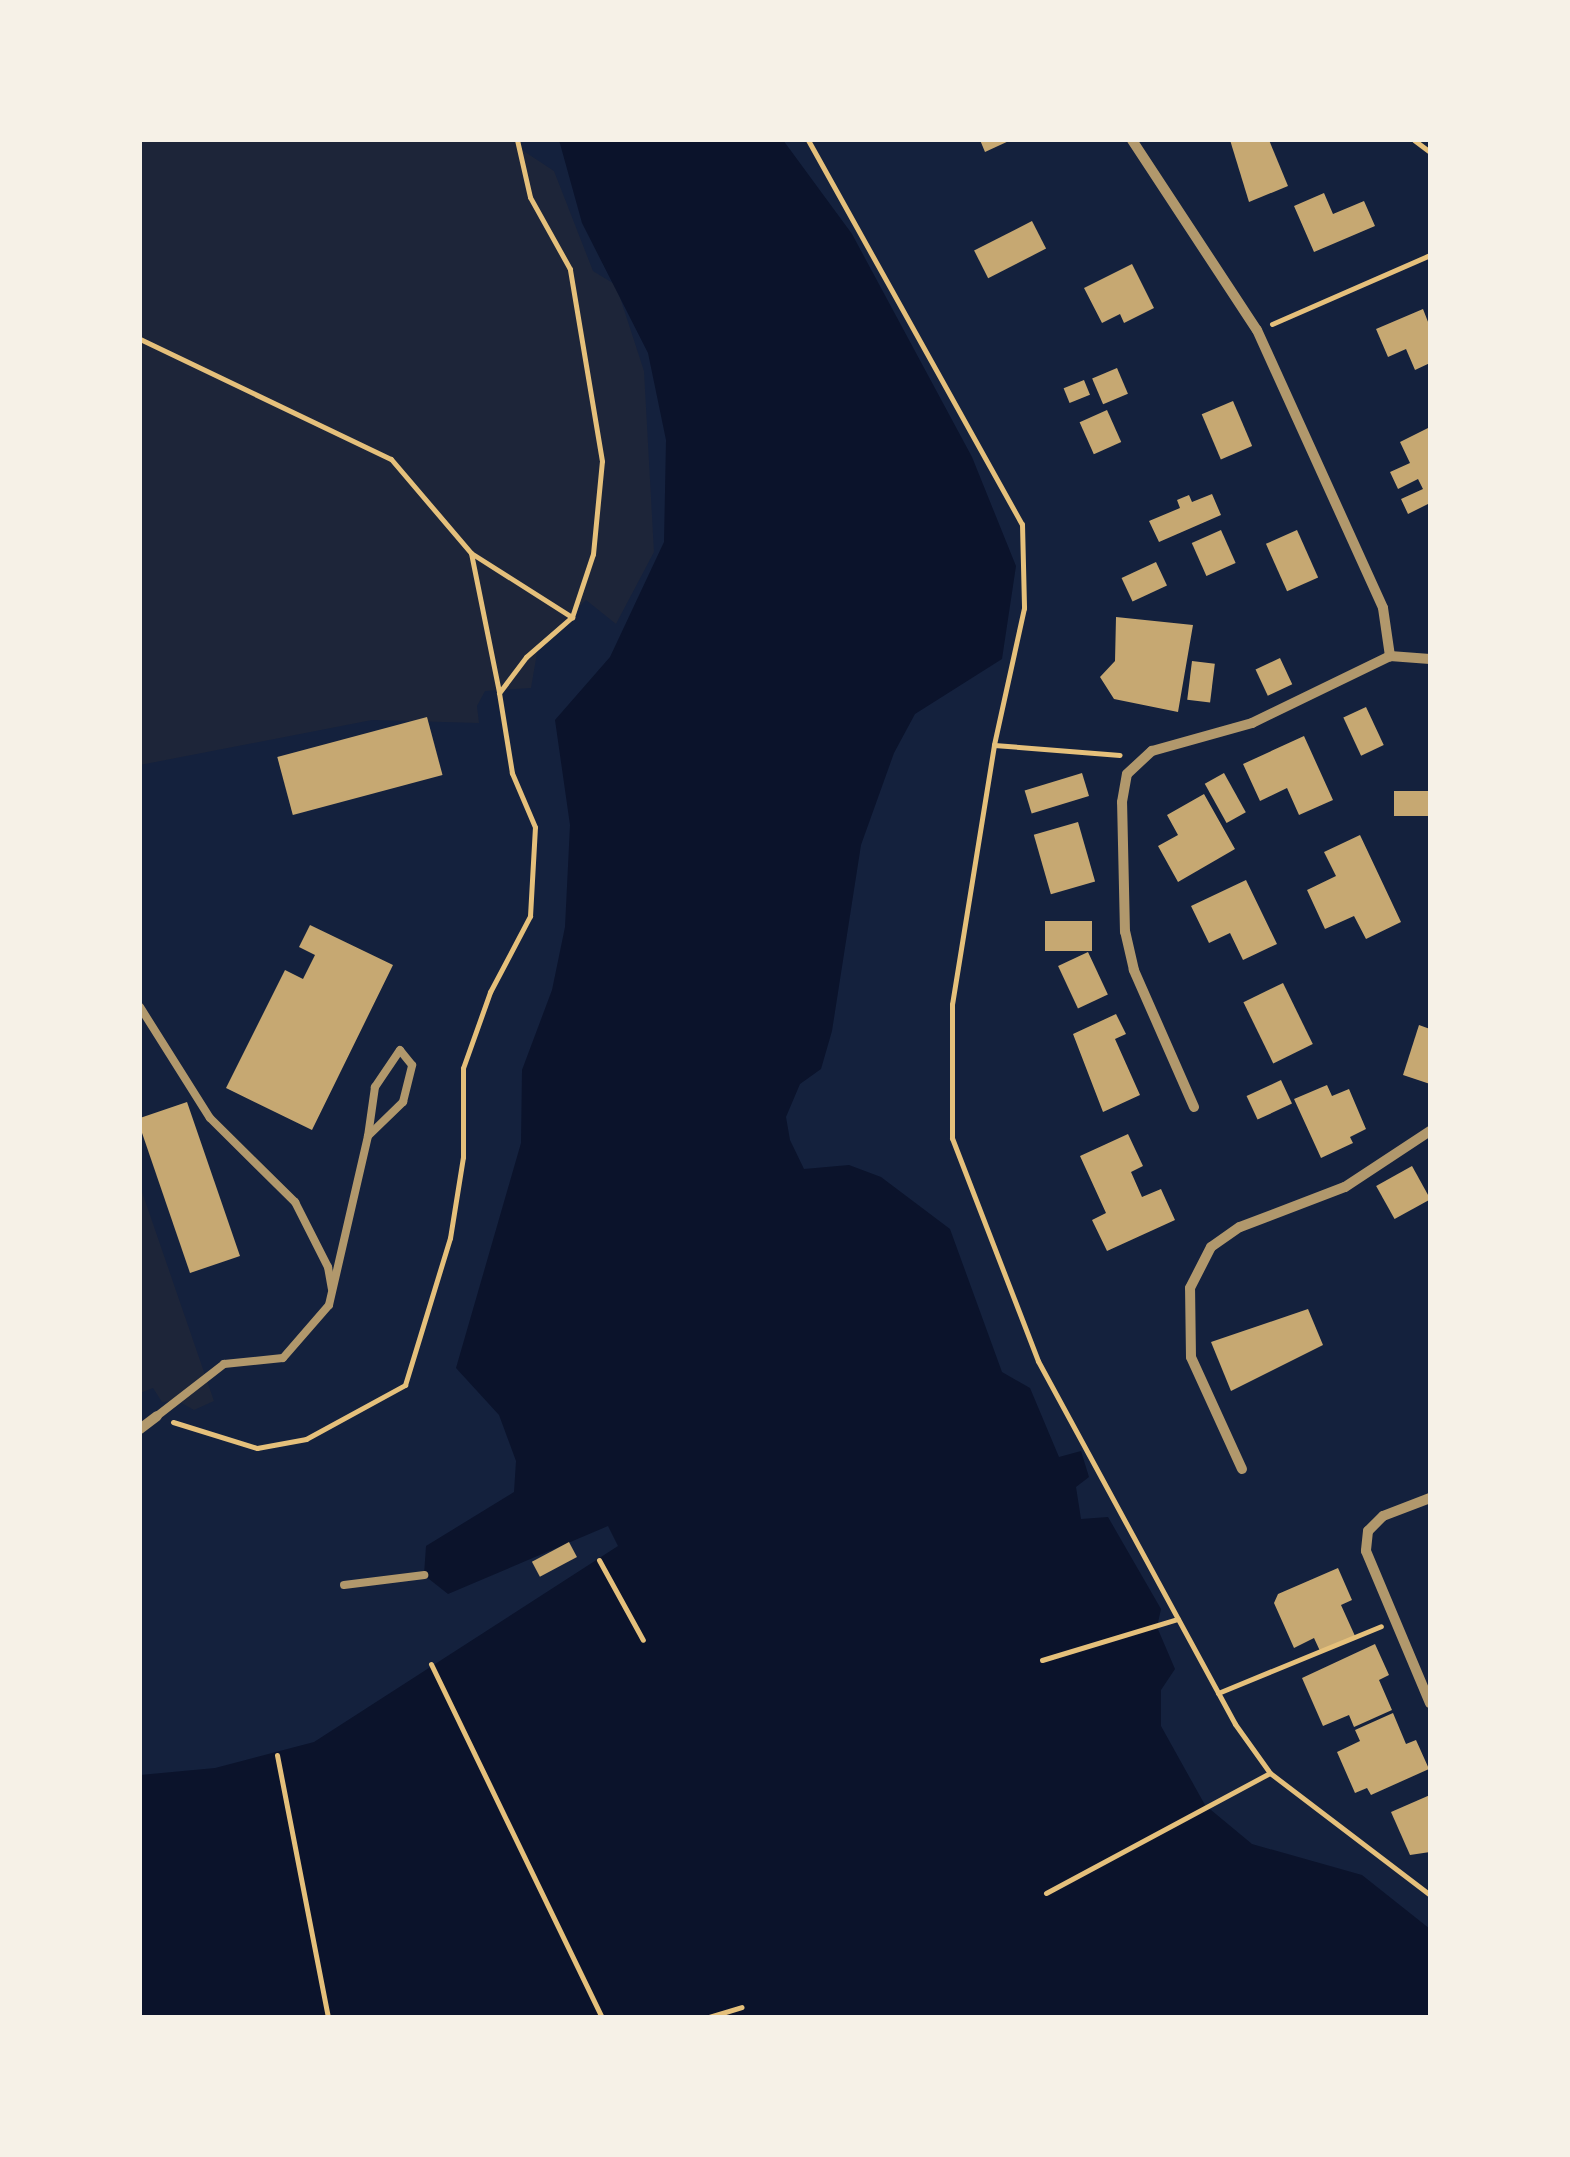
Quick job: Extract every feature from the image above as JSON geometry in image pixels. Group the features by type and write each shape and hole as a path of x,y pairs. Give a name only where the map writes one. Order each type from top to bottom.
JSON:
{"street":[{"path":"1132,140 1257,330 1382,608 1390,656"},
{"path":"1194,1108 1134,970 1125,932 1122,802 1134,767 1152,751 1252,724 1390,656 1430,658"},
{"path":"1242,1469 1191,1357 1187,1328 1190,1288 1210,1247 1240,1227 1345,1187 1430,1131"},
{"path":"140,1428 156,1416"},
{"path":"1430,1498 1383,1516 1368,1530 1366,1551 1430,1703"}],"lane":[{"path":"140,1007 210,1118 295,1202 328,1266 332,1294"},
{"path":"156,1416 224,1364 284,1358 332,1294 368,1136 375,1087 400,1050 412,1065 403,1102 368,1136"},
{"path":"344,1585 424,1576"}],"path":[{"path":"499,693 526,657 572,617 593,554 602,461 593,376 570,269 530,197 517,140"},
{"path":"808,140 1022,524 1024,608 994,745 952,1004 952,1138 1038,1361 1218,1693 1270,1772 1430,1896"},
{"path":"1414,140 1430,152"},
{"path":"1257,330 1430,255"},
{"path":"140,339 391,458 471,553 572,617"},
{"path":"156,1416 257,1448 306,1439 405,1385 450,1238 463,1157 463,1068 490,992 530,916 535,827 512,773 471,553"},
{"path":"994,745 1116,752 1134,767"},
{"path":"599,1560 644,1640"},
{"path":"1042,1660 1178,1619"},
{"path":"1218,1693 1393,1619"},
{"path":"430,1664 602,2017"},
{"path":"277,1755 328,2017"},
{"path":"1046,1893 1270,1772"},
{"path":"709,2017 741,2008"}],"shaded area":[{"path":"140,140 521,140 519,148 554,171 593,271 616,285 644,371 654,552 616,624 586,600 538,647 531,688 485,691 477,706 479,723 372,720 140,765"},
{"path":"559,140 783,140 852,234 972,457 1016,566 1002,659 915,714 894,753 861,845 832,1031 821,1069 800,1084 786,1117 790,1140 804,1169 849,1165 881,1177 950,1229 1002,1372 1030,1388 1059,1457 1081,1451 1089,1477 1076,1487 1081,1519 1108,1517 1161,1609 1157,1627 1175,1669 1161,1690 1161,1726 1205,1805 1252,1844 1362,1875 1430,1929 1430,2017 140,2017 140,1775 215,1768 314,1742 618,1546 608,1526 448,1594 424,1575 426,1546 514,1492 516,1461 499,1415 456,1368 521,1143 522,1070 552,990 565,927 570,825 555,720 610,657 664,542 666,440 648,353 582,223"},
{"path":"140,1186 214,1401 194,1410 178,1401 162,1402 153,1388 140,1393"}],"building":[{"path":"980,140 1011,140 985,152"},
{"path":"1230,140 1269,140 1288,186 1249,202"},
{"path":"1324,193 1333,214 1364,201 1375,226 1314,252 1294,206"},
{"path":"1032,221 1046,249 988,278 974,251"},
{"path":"1132,264 1154,308 1124,323 1120,314 1102,323 1084,288"},
{"path":"1423,309 1430,327 1430,363 1415,370 1406,349 1388,357 1376,329"},
{"path":"1117,368 1128,394 1103,404 1092,379"},
{"path":"1084,380 1090,395 1070,403 1064,388"},
{"path":"1233,401 1252,446 1221,459 1202,414"},
{"path":"1107,410 1121,442 1094,454 1080,422"},
{"path":"1430,427 1430,503 1408,514 1401,499 1423,489 1418,479 1398,489 1390,472 1410,463 1400,442"},
{"path":"1212,494 1221,515 1159,542 1149,521 1180,508 1177,500 1189,495 1192,502"},
{"path":"1221,530 1236,563 1206,576 1192,543"},
{"path":"1297,530 1318,578 1287,591 1266,544"},
{"path":"1156,562 1167,586 1133,602 1122,578"},
{"path":"1116,617 1193,625 1178,712 1114,699 1100,677 1115,661"},
{"path":"1280,658 1292,684 1268,696 1256,669"},
{"path":"1192,661 1215,664 1210,703 1187,700"},
{"path":"1366,707 1384,745 1361,756 1343,718"},
{"path":"427,717 443,775 293,815 277,757"},
{"path":"1304,736 1333,800 1299,815 1287,788 1260,801 1243,764"},
{"path":"1082,773 1089,796 1032,813 1025,791"},
{"path":"1224,773 1246,812 1227,823 1205,784"},
{"path":"1394,791 1429,791 1429,816 1394,816"},
{"path":"1204,794 1235,849 1178,882 1158,846 1178,835 1167,815"},
{"path":"1078,822 1095,882 1051,894 1034,835"},
{"path":"1360,835 1401,922 1366,939 1354,916 1325,929 1307,890 1336,876 1324,852"},
{"path":"1246,880 1277,944 1243,960 1230,933 1209,943 1191,906"},
{"path":"1045,921 1092,921 1092,951 1045,951"},
{"path":"310,925 393,965 312,1130 226,1088 285,970 303,979 315,955 299,947"},
{"path":"1088,952 1108,995 1078,1009 1058,966"},
{"path":"1283,983 1313,1044 1273,1063 1243,1002"},
{"path":"1116,1014 1126,1034 1115,1039 1140,1095 1103,1112 1073,1034"},
{"path":"1419,1025 1430,1029 1430,1084 1403,1075"},
{"path":"1281,1080 1292,1104 1258,1120 1247,1096"},
{"path":"1327,1085 1332,1096 1349,1089 1366,1129 1350,1137 1353,1143 1321,1158 1294,1099"},
{"path":"187,1102 240,1256 190,1273 140,1127 140,1118"},
{"path":"1128,1134 1143,1166 1131,1172 1142,1197 1161,1189 1175,1220 1107,1251 1092,1220 1106,1213 1080,1156"},
{"path":"1412,1166 1430,1199 1395,1219 1376,1186"},
{"path":"1308,1309 1323,1345 1231,1391 1211,1342"},
{"path":"569,1542 577,1557 540,1577 532,1562"},
{"path":"1338,1568 1352,1600 1341,1605 1355,1636 1320,1651 1314,1638 1294,1648 1274,1603 1278,1594"},
{"path":"1375,1644 1389,1675 1379,1680 1392,1710 1354,1727 1349,1715 1323,1726 1302,1678"},
{"path":"1393,1713 1406,1744 1416,1740 1429,1769 1371,1795 1367,1788 1355,1793 1337,1752 1360,1741 1355,1730"},
{"path":"1430,1795 1430,1852 1410,1855 1391,1812"}]}
